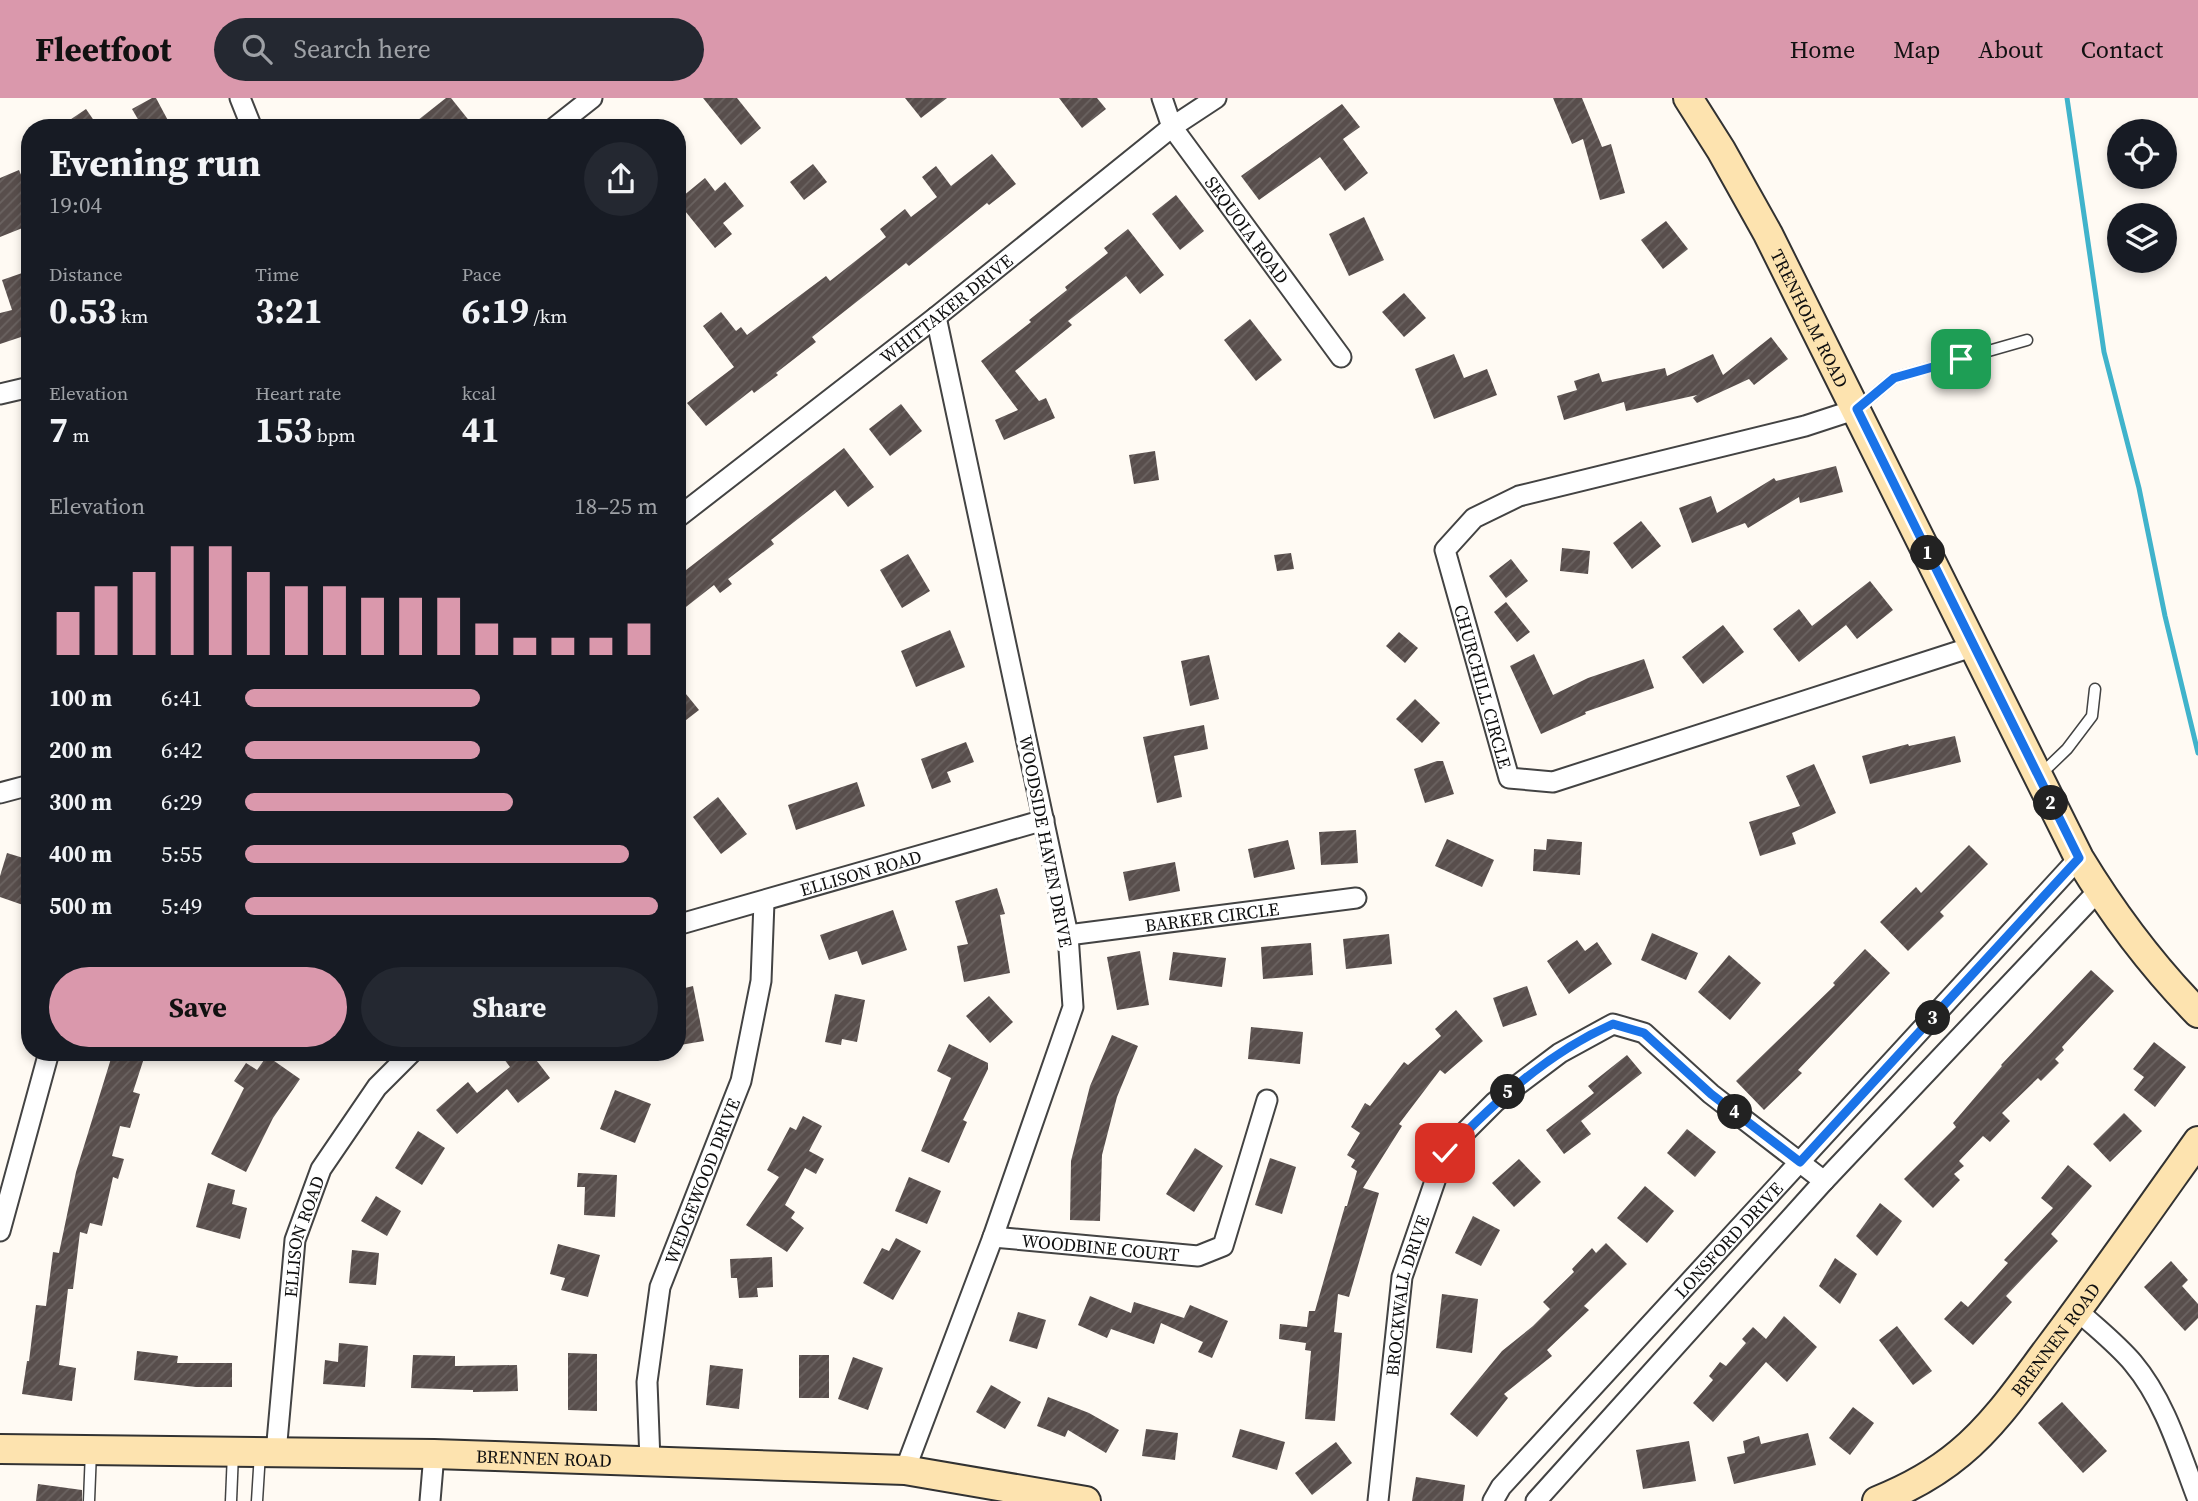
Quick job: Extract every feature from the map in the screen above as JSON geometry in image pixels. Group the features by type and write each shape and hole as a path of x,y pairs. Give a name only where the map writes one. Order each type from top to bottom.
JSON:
{"street":[{"path":"240,98 248,119"},
{"path":"565,119 592,98"},
{"name":"SEQUOIA ROAD","path":"1162,98 1172,127 1341,358"},
{"name":"WHITTAKER DRIVE","path":"686,511 936,317 1172,127 1216,98"},
{"name":"TRENHOLM ROAD","path":"1688,98 1768,234 2079,858 2134,939 2175,990 2198,1013"},
{"name":"WOODSIDE HAVEN DRIVE","path":"905,1470 993,1237 1073,1007 1068,935 936,317"},
{"path":"0,394 21,389"},
{"name":"CHURCHILL CIRCLE","path":"1857,409 1805,426 1519,496 1474,518 1445,550 1509,778 1553,782 1975,646"},
{"path":"0,793 21,787"},
{"name":"ELLISON ROAD","path":"686,923 1044,820"},
{"name":"LONSFORD DRIVE","path":"1493,1501 1502,1487 2079,858"},
{"name":"LONSFORD DRIVE","path":"1536,1501 1824,1181 2099,890"},
{"name":"BARKER CIRCLE","path":"1068,935 1356,898"},
{"name":"WEDGEWOOD DRIVE","path":"650,1461 647,1382 660,1287 741,1081 761,981 764,902"},
{"name":"BROCKWALL DRIVE","path":"1378,1501 1402,1278 1445,1153 1495,1102 1560,1053 1613,1024 1644,1033 1711,1094 1824,1181"},
{"path":"0,1231 47,1061"},
{"name":"ELLISON ROAD","path":"256,1453 295,1240 321,1169 377,1087 403,1061"},
{"name":"WOODBINE COURT","path":"993,1237 1198,1256 1223,1246 1267,1100"},
{"name":"BRENNEN ROAD","path":"1877,1501 1927,1476 1962,1452 2008,1403 2198,1141"},
{"path":"2077,1310 2133,1363 2152,1391 2169,1423 2198,1500"},
{"name":"BRENNEN ROAD","path":"0,1449 433,1454 905,1470 1012,1495 1086,1501"},
{"path":"430,1501 433,1454"}],"lane":[{"path":"1857,409 1894,378 2027,340"},
{"path":"2038,777 2067,750 2092,716 2095,689"},
{"path":"89,1501 91,1451"},
{"path":"231,1501 256,1453"},
{"path":"256,1453 257,1501"}],"building":[{"path":"156,98 167,119 138,119 132,109"},
{"path":"446,98 451,98 468,119 419,119"},
{"path":"703,98 737,98 761,128 741,145"},
{"path":"905,98 947,98 921,118"},
{"path":"1059,98 1097,98 1106,109 1082,128"},
{"path":"1553,98 1582,98 1602,147 1611,144 1625,193 1600,200 1583,139 1572,144"},
{"path":"1342,104 1360,127 1343,139 1368,173 1345,191 1320,157 1259,200 1241,176"},
{"path":"86,109 93,119 71,119"},
{"path":"992,154 1016,184 989,205 987,203 909,266 906,263 812,337 816,342 776,373 778,375 754,393 752,390 706,426 687,403 734,367 703,326 721,312 736,331 741,327 747,335 826,276 830,281 886,237 880,229 905,209 911,217 937,197 922,177 936,166 951,186"},
{"path":"813,164 827,182 804,200 790,182"},
{"path":"19,170 21,175 21,229 0,237 0,178"},
{"path":"705,178 715,191 725,182 744,206 723,223 732,234 715,248 686,212 686,194"},
{"path":"1176,195 1204,231 1180,250 1152,214"},
{"path":"1364,217 1384,260 1349,276 1329,234"},
{"path":"1666,221 1688,249 1663,269 1641,240"},
{"path":"1128,229 1164,275 1140,294 1126,276 1068,321 1072,325 1015,371 1039,401 1046,398 1055,418 1004,440 995,420 1018,410 981,361 1067,290 1065,287 1108,253 1104,248"},
{"path":"21,273 21,337 0,344 0,313 12,310 2,280"},
{"path":"1404,293 1426,318 1404,337 1382,312"},
{"path":"1250,319 1282,360 1256,381 1224,340"},
{"path":"1771,337 1788,359 1754,385 1749,379 1697,403 1693,398 1697,395 1626,411 1624,402 1564,420 1557,396 1577,390 1574,381 1599,373 1602,382 1665,368 1667,376 1713,354 1723,375"},
{"path":"1454,354 1464,378 1487,369 1497,395 1434,419 1415,369"},
{"path":"901,404 922,431 890,456 869,429"},
{"path":"844,448 874,487 848,507 835,490 771,540 774,544 728,579 732,584 720,593 714,585 686,607 686,570"},
{"path":"1155,451 1159,480 1134,484 1129,455"},
{"path":"1836,466 1843,492 1800,503 1799,497 1748,528 1745,523 1692,543 1679,508 1711,496 1717,513 1774,478 1776,481"},
{"path":"1641,521 1661,546 1632,569 1613,543"},
{"path":"1562,548 1590,551 1588,574 1560,571"},
{"path":"1291,553 1294,569 1277,571 1274,555"},
{"path":"908,554 930,591 902,608 880,570"},
{"path":"1511,559 1528,581 1506,598 1489,576"},
{"path":"1870,581 1893,610 1857,639 1846,625 1799,662 1773,629 1799,609 1812,626"},
{"path":"1506,602 1530,632 1517,642 1494,612"},
{"path":"1723,625 1744,652 1703,684 1682,657"},
{"path":"950,630 965,667 916,687 901,651"},
{"path":"1399,632 1418,648 1405,663 1386,646"},
{"path":"1534,654 1553,695 1588,678 1644,659 1654,688 1585,712 1586,714 1541,734 1510,666"},
{"path":"1209,655 1219,699 1190,706 1181,661"},
{"path":"686,694 699,710 686,720"},
{"path":"1415,699 1440,723 1422,743 1396,719"},
{"path":"1204,725 1208,749 1174,756 1182,797 1157,803 1143,737"},
{"path":"1955,736 1961,762 1870,784 1862,756"},
{"path":"966,742 974,762 947,772 951,782 932,789 921,759"},
{"path":"1443,761 1454,794 1425,803 1414,769"},
{"path":"1814,764 1836,813 1792,833 1796,844 1760,856 1749,822 1800,806 1786,776"},
{"path":"857,782 865,806 796,830 788,805"},
{"path":"718,797 747,834 721,854 693,817"},
{"path":"1356,830 1358,863 1321,865 1319,832"},
{"path":"1447,839 1494,860 1482,887 1435,866"},
{"path":"1547,839 1582,842 1580,875 1533,871 1534,849 1546,850"},
{"path":"1288,840 1295,869 1254,878 1248,849"},
{"path":"1969,845 1988,864 1940,912 1944,916 1908,951 1880,922 1916,887 1921,893"},
{"path":"7,853 21,857 21,904 0,897 0,876"},
{"path":"1175,862 1180,891 1129,901 1123,872"},
{"path":"997,888 1005,914 1000,915 1010,973 964,982 957,946 968,944 955,901"},
{"path":"893,910 907,950 862,965 857,951 829,960 820,935"},
{"path":"1652,933 1698,953 1686,980 1641,960"},
{"path":"1389,934 1392,964 1346,969 1343,939"},
{"path":"1577,940 1585,951 1597,942 1612,964 1569,994 1547,961"},
{"path":"1311,943 1313,975 1263,979 1261,947"},
{"path":"1865,949 1890,973 1798,1070 1802,1073 1764,1110 1736,1081 1835,985 1833,983"},
{"path":"1140,951 1149,1005 1117,1010 1107,957"},
{"path":"1173,952 1226,958 1222,987 1169,980"},
{"path":"1729,955 1761,983 1730,1020 1698,992"},
{"path":"2091,970 2114,991 2062,1047 2064,1050 2055,1059 2059,1063 2041,1081 2038,1078 2002,1113 2010,1121 1990,1142 1983,1136 1959,1161 1964,1166 1954,1174 1960,1180 1933,1208 1904,1179 1956,1127 1953,1123 2001,1065"},
{"path":"693,986 704,1041 686,1044 686,988"},
{"path":"1527,986 1537,1015 1503,1027 1493,998"},
{"path":"835,994 865,1000 857,1042 842,1039 841,1045 825,1042"},
{"path":"989,996 1013,1022 990,1043 966,1016"},
{"path":"1456,1010 1483,1041 1445,1074 1440,1070 1399,1124 1402,1126 1363,1188 1379,1193 1349,1297 1338,1294 1334,1332 1342,1333 1335,1421 1305,1419 1311,1351 1305,1350 1306,1343 1279,1339 1280,1324 1307,1327 1309,1311 1315,1311 1357,1171 1351,1167 1355,1160 1347,1155 1360,1133 1351,1127 1365,1103 1370,1106 1404,1062 1408,1065 1441,1036 1435,1029"},
{"path":"1251,1027 1303,1032 1300,1064 1248,1059"},
{"path":"1112,1035 1138,1046 1117,1097 1102,1155 1100,1221 1070,1220 1071,1161 1090,1086"},
{"path":"2154,1042 2186,1067 2155,1107 2134,1090 2144,1077 2133,1069"},
{"path":"949,1044 988,1063 988,1069 963,1120 967,1122 949,1163 921,1151 951,1078 937,1071"},
{"path":"1627,1055 1642,1073 1581,1121 1591,1134 1564,1154 1546,1130 1594,1093 1588,1086"},
{"path":"110,1061 143,1061 133,1092 140,1094 130,1128 120,1126 112,1156 124,1159 118,1179 113,1177 102,1226 90,1223 87,1234 80,1232 73,1289 68,1289 59,1365 76,1368 72,1401 22,1394 36,1305 46,1306 53,1252 59,1253 76,1172"},
{"path":"263,1061 274,1061 300,1079 273,1118 246,1172 211,1154 244,1088 234,1081 246,1063 257,1070"},
{"path":"506,1061 537,1061 550,1078 518,1103 507,1089 457,1134 436,1110 468,1082 477,1093 510,1067"},
{"path":"615,1090 651,1104 635,1143 600,1129"},
{"path":"2124,1113 2142,1131 2110,1162 2093,1144"},
{"path":"803,1116 822,1126 809,1151 824,1159 816,1174 805,1168 785,1205 795,1212 791,1218 804,1228 787,1252 746,1225 779,1177 767,1170 790,1127 796,1130"},
{"path":"1687,1129 1716,1152 1695,1177 1667,1153"},
{"path":"418,1131 445,1148 422,1185 395,1168"},
{"path":"1195,1148 1223,1166 1194,1212 1166,1194"},
{"path":"1270,1158 1296,1167 1282,1214 1255,1205"},
{"path":"1519,1159 1541,1182 1514,1207 1492,1183"},
{"path":"2068,1165 2092,1186 2051,1234 2058,1241 2006,1296 2012,1302 1973,1345 1944,1319 1961,1301 1968,1307 2008,1263 2004,1260 2053,1208 2041,1198"},
{"path":"578,1173 617,1175 615,1217 584,1215 585,1187 577,1187"},
{"path":"909,1177 941,1191 927,1224 895,1211"},
{"path":"208,1183 235,1190 232,1204 247,1208 240,1239 196,1227"},
{"path":"1645,1186 1674,1211 1647,1243 1617,1218"},
{"path":"376,1196 401,1211 387,1236 361,1221"},
{"path":"1880,1203 1902,1221 1877,1256 1856,1236"},
{"path":"1473,1216 1500,1230 1481,1266 1455,1253"},
{"path":"896,1238 921,1251 893,1300 863,1283 882,1248 889,1251"},
{"path":"1606,1243 1627,1264 1584,1306 1589,1310 1547,1350 1552,1356 1504,1394 1508,1398 1477,1437 1450,1414 1502,1351 1550,1309 1543,1302 1574,1272 1572,1269 1592,1248 1596,1253"},
{"path":"558,1244 600,1255 588,1297 561,1290 565,1278 550,1274"},
{"path":"352,1250 379,1253 376,1285 349,1283"},
{"path":"772,1257 773,1287 757,1288 758,1297 739,1298 737,1278 731,1278 730,1259"},
{"path":"1835,1258 1857,1274 1840,1304 1819,1286"},
{"path":"2171,1261 2188,1280 2182,1286 2198,1304 2198,1318 2185,1331 2144,1287"},
{"path":"1442,1294 1478,1299 1472,1353 1436,1348"},
{"path":"1090,1296 1131,1313 1134,1302 1184,1318 1190,1305 1228,1321 1212,1358 1198,1352 1203,1342 1161,1323 1154,1344 1111,1329 1107,1338 1078,1325"},
{"path":"1018,1312 1046,1320 1037,1349 1009,1341"},
{"path":"1784,1316 1817,1347 1787,1382 1766,1362 1713,1422 1693,1403 1713,1380 1709,1376 1720,1362 1726,1366 1746,1343 1742,1339 1753,1327 1766,1339"},
{"path":"1897,1326 1932,1371 1913,1385 1879,1340"},
{"path":"339,1343 368,1346 365,1387 323,1384 325,1360 338,1362"},
{"path":"137,1351 178,1356 177,1363 232,1363 232,1387 196,1387 134,1380"},
{"path":"568,1353 597,1354 597,1411 568,1410"},
{"path":"413,1355 455,1356 455,1366 517,1365 518,1391 473,1392 411,1388"},
{"path":"799,1355 829,1355 829,1398 799,1398"},
{"path":"853,1357 883,1368 868,1410 838,1399"},
{"path":"710,1365 743,1369 739,1409 706,1405"},
{"path":"991,1385 1021,1402 1005,1429 976,1412"},
{"path":"1048,1397 1089,1413 1119,1430 1106,1453 1068,1430 1065,1437 1037,1426"},
{"path":"2062,1402 2107,1451 2083,1473 2038,1423"},
{"path":"1853,1407 1874,1423 1850,1455 1829,1438"},
{"path":"1146,1429 1178,1433 1175,1460 1142,1456"},
{"path":"1240,1429 1285,1442 1277,1470 1232,1457"},
{"path":"1808,1433 1816,1465 1734,1484 1727,1457 1745,1453 1743,1441 1759,1436 1761,1444"},
{"path":"1689,1441 1696,1481 1643,1489 1636,1450"},
{"path":"1336,1442 1352,1463 1312,1495 1295,1473"},
{"path":"1416,1477 1465,1485 1463,1501 1412,1501"},
{"path":"38,1484 82,1490 82,1501 36,1501"}],"waterway":[{"path":"2067,98 2104,352 2139,488 2165,616 2198,753"}],"route":[{"path":"1445,1153 1495,1102 1560,1053 1613,1024 1644,1033 1711,1094 1800,1162 2079,858 1857,409 1894,378 1961,359"}]}
